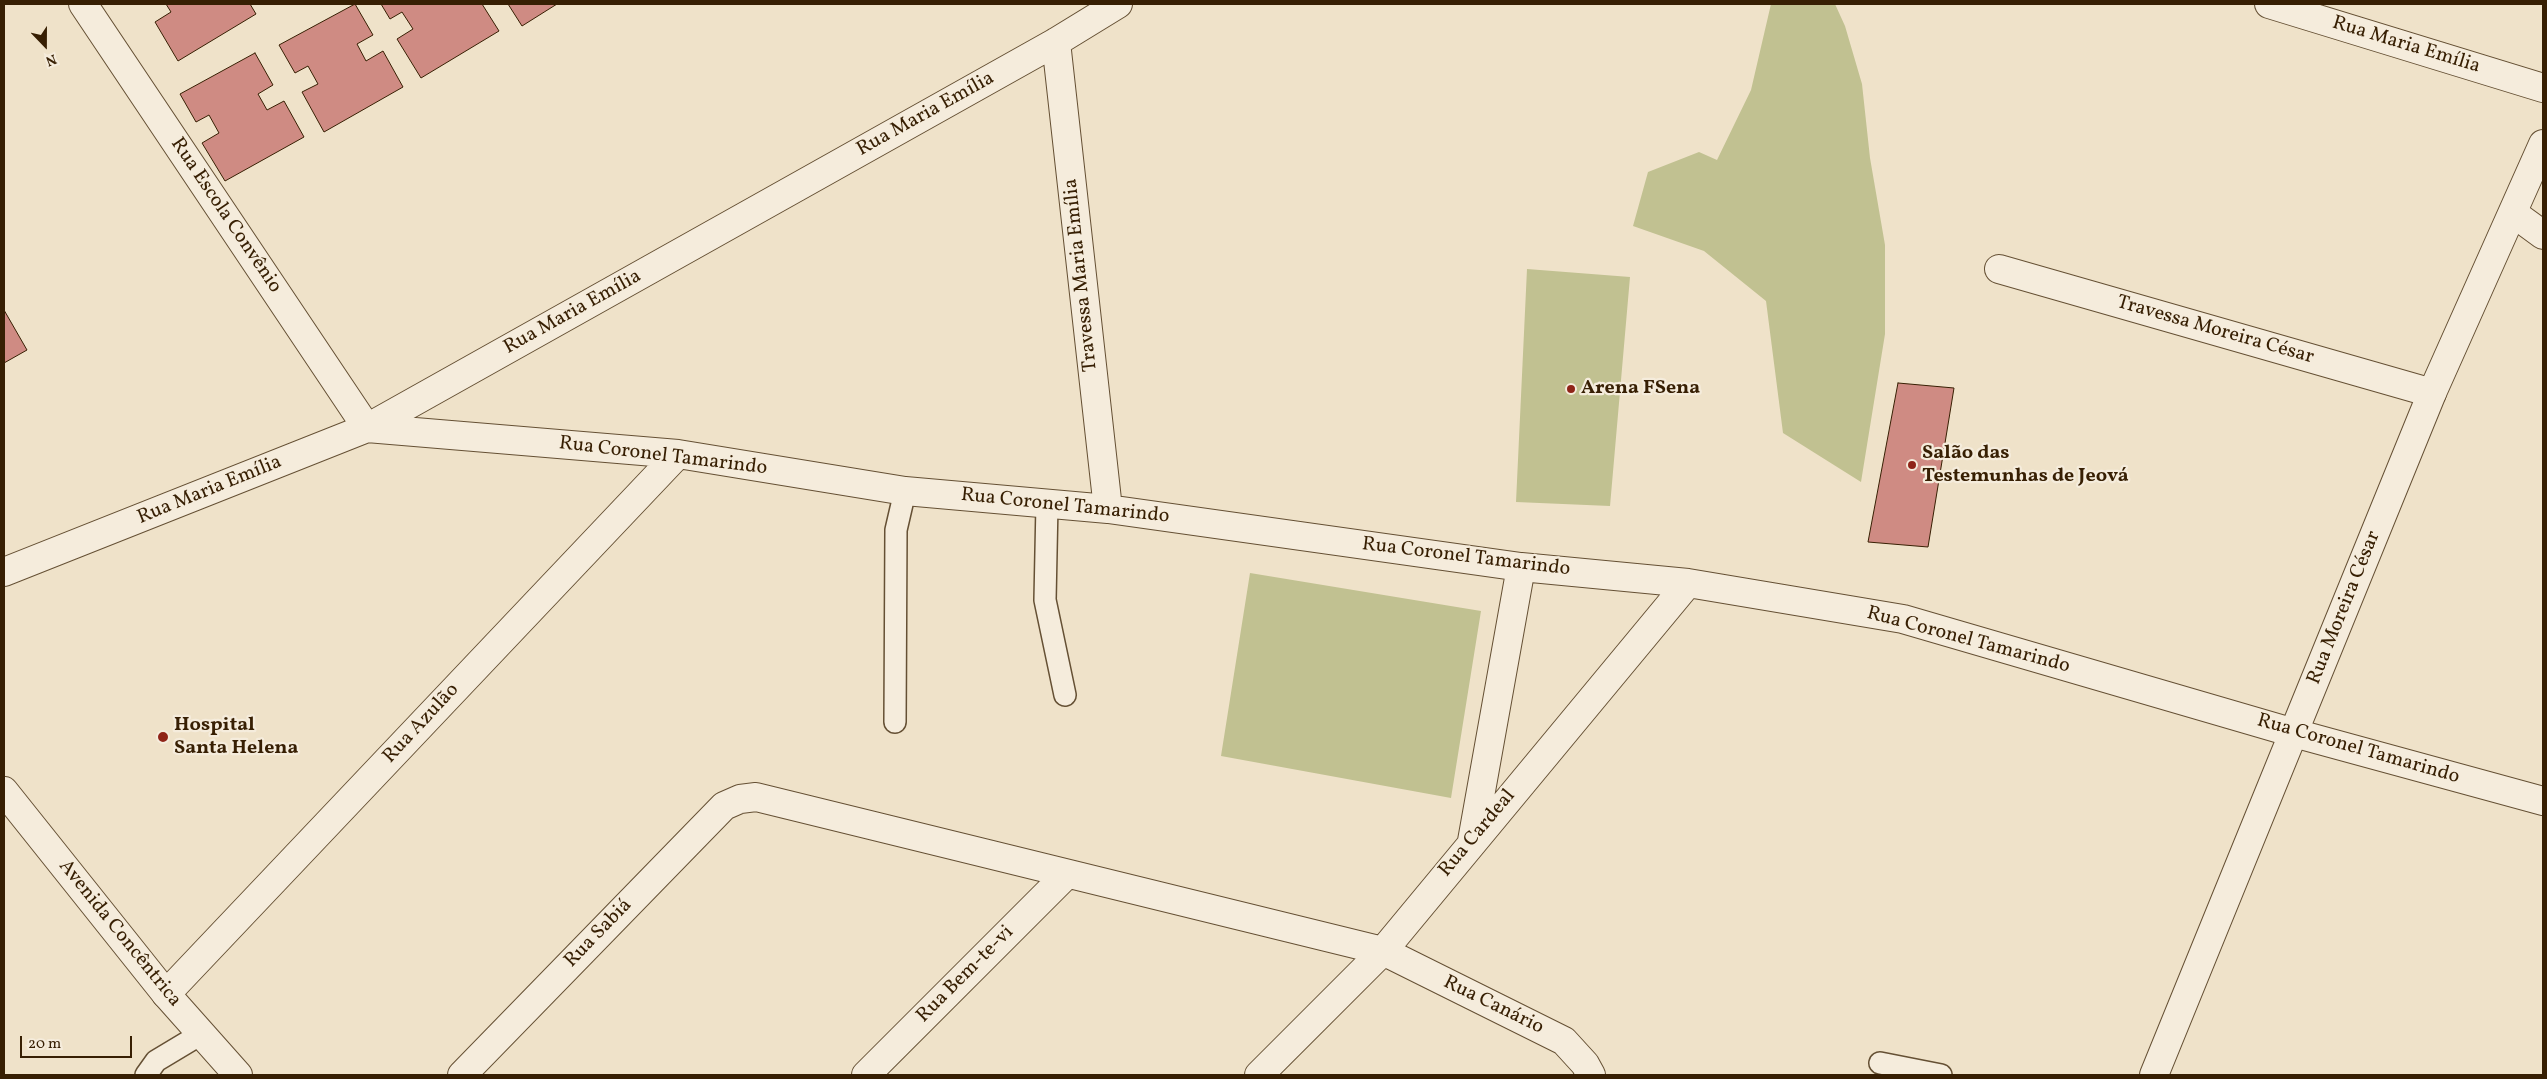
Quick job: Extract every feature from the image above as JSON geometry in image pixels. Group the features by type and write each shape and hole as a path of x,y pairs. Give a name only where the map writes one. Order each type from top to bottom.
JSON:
{"street":[{"name":"Rua Escola Convênio","path":"83,4 367,428"},
{"name":"Rua Maria Emília","path":"4,572 367,428 1056,42 1118,4"},
{"name":"Rua Maria Emília","path":"2269,4 2543,88"},
{"name":"Travessa Maria Emília","path":"1056,42 1108,509"},
{"name":"Rua Moreira César","path":"2154,1075 2432,393 2543,144"},
{"path":"2513,213 2543,235"},
{"name":"Travessa Moreira César","path":"1999,269 2432,393"},
{"name":"Rua Coronel Tamarindo","path":"367,428 678,454 904,491 1108,509 1521,567 1688,583 1903,619 2294,733 2543,801"},
{"name":"Rua Azulão","path":"166,994 678,454"},
{"path":"1472,842 1521,567"},
{"name":"Rua Cardeal","path":"1259,1075 1383,951 1688,583"},
{"name":"Avenida Concêntrica","path":"4,791 166,994 238,1075"},
{"name":"Rua Canário","path":"740,799 756,797 1066,875 1383,951 1564,1041 1585,1064 1591,1075"},
{"name":"Rua Sabiá","path":"462,1075 724,806 740,799"},
{"name":"Rua Bem-te-vi","path":"866,1075 1066,875"}],"lane":[{"path":"895,722 896,530 904,491"},
{"path":"1047,504 1044,600 1065,695"},
{"path":"146,1075 156,1061 201,1034"},
{"path":"1880,1063 1941,1075"}],"green space":[{"path":"1771,4 1835,4 1845,26 1862,84 1870,158 1885,245 1885,334 1861,482 1783,433 1766,301 1704,251 1633,226 1648,172 1699,152 1717,160 1751,90"},
{"name":"Arena FSena","path":"1527,269 1630,277 1610,506 1516,502"},
{"path":"1250,573 1481,611 1451,798 1221,756"}],"building":[{"path":"166,4 250,4 256,14 178,61 155,22 171,12"},
{"path":"355,4 373,35 357,44 366,61 383,51 403,87 324,132 302,92 318,84 308,66 295,73 279,45"},
{"path":"381,4 482,4 499,31 421,78 397,39 413,29 402,12 390,19"},
{"path":"508,4 557,4 522,26"},
{"path":"255,53 273,85 258,94 267,110 284,101 304,137 225,181 202,143 219,133 209,115 196,122 180,94"},
{"path":"4,310 27,350 4,363"},
{"name":"Salão das Testemunhas de Jeová","path":"1898,383 1954,388 1928,547 1868,542"}],"place":[{"name":"Arena FSena","path":"1571,389"},
{"name":"Salão das Testemunhas de Jeová","path":"1912,465"},
{"name":"Hospital Santa Helena","path":"163,737"}]}
